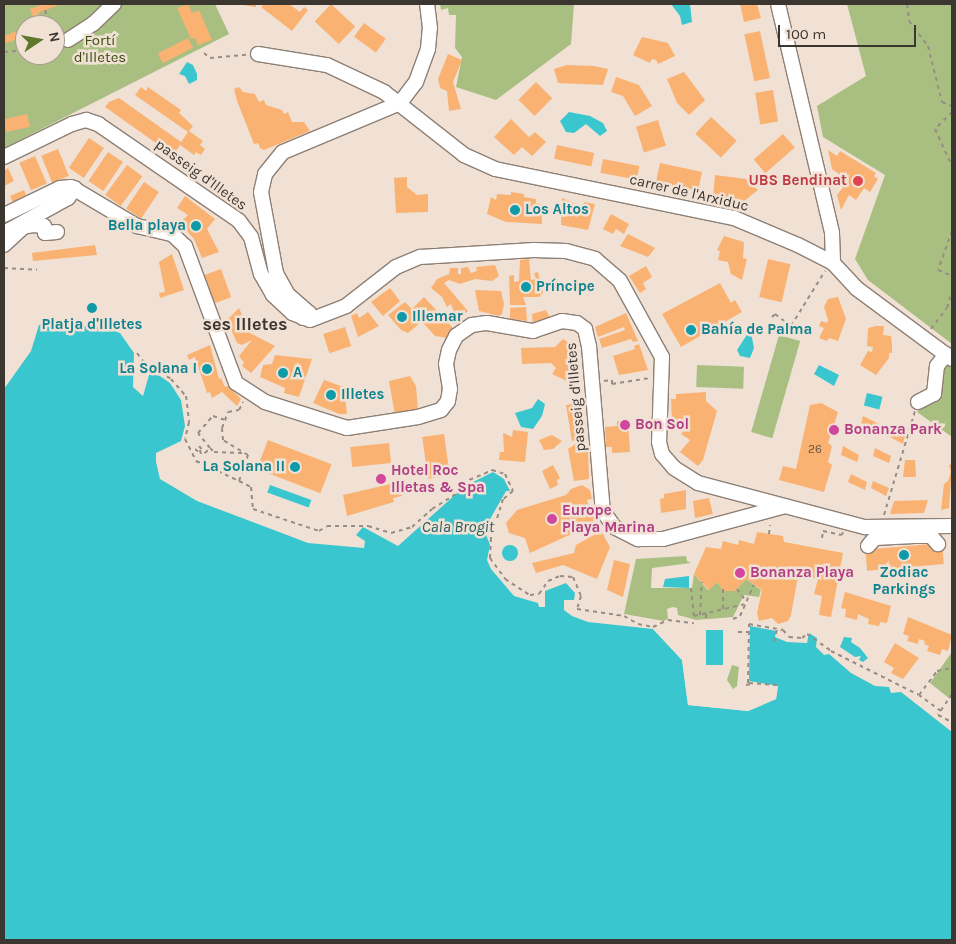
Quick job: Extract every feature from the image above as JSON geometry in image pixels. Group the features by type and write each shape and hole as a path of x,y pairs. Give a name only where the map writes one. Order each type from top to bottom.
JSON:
{"street":[{"path":"68,40 93,24 114,4"},
{"path":"302,312 288,295 276,273 261,192 265,174 283,152 400,103 416,82 428,50 430,28 427,4"},
{"path":"778,4 832,233 830,262"},
{"name":"carrer de l'Arxiduc","path":"258,54 327,65 400,103 464,155 494,169 734,218 830,262 856,288 949,357"},
{"name":"passeig d'Illetes","path":"4,157 72,124 86,120 98,124 239,222 251,237 261,274 273,296 292,313 335,310 357,299 396,267 420,257 534,250 566,252 595,259 620,280 660,351 662,376 659,442 665,458 692,481 785,506 914,536 952,526"},
{"path":"4,216 60,188 75,188"},
{"path":"4,233 68,198 75,188"},
{"name":"passeig d'Illetes","path":"75,188 132,224 161,230 181,241 231,373 236,383 247,393 303,415 348,428 430,415 441,410 448,401 447,356 456,336 472,325 484,322 533,331 562,321 577,323 587,334 600,488 604,514 624,535 655,540 785,506"},
{"path":"4,245 23,227 33,225 44,226 45,233 57,232"},
{"path":"918,402 934,394 937,366 949,357"},
{"path":"756,498 761,504 757,513"},
{"path":"868,546 875,538 914,536 931,536 938,544"}],"path":[{"path":"907,4 909,21 928,46 942,102 952,106"},
{"path":"45,10 46,15"},
{"path":"204,53 210,58 258,54"},
{"path":"952,112 935,129 952,166"},
{"path":"952,231 938,270 952,276"},
{"path":"772,317 775,314 791,326 830,262"},
{"path":"4,268 37,270"},
{"path":"928,333 947,308 952,290"},
{"path":"137,353 150,370 153,368 171,379 186,396 189,422 185,439 196,461 251,487 253,509 319,531 328,526 368,526 391,533 412,527 432,509 462,490 462,483 492,470 505,474 513,491 503,499 491,538 490,558 505,579 530,595 539,594 548,582 560,576 573,577 581,596 577,609 624,616 638,624 654,627 668,620 694,623"},
{"path":"592,382 612,380 612,384 662,376"},
{"path":"242,453 243,449 222,440 228,412 239,410 247,393"},
{"path":"225,420 213,416 198,433 214,452 248,454 239,481"},
{"path":"880,528 911,425"},
{"path":"195,449 201,454 199,446 205,453 210,448"},
{"path":"769,534 770,526"},
{"path":"822,538 824,531 842,534"},
{"path":"700,615 702,582"},
{"path":"733,619 740,616 754,584"},
{"path":"691,588 691,612 694,616 745,604"},
{"path":"723,589 723,610"},
{"path":"737,589 747,601"},
{"path":"706,614 706,619"},
{"path":"752,684 748,683 749,624 777,629 789,637 802,638 807,634 831,651 918,695 941,711"},
{"path":"774,642 777,629"},
{"path":"738,632 749,632"},
{"path":"918,695 937,672 952,668"},
{"path":"746,686 752,684 777,685"},
{"path":"952,694 938,715 952,722"}],"green space":[{"name":"Fortí d'Illetes","path":"4,4 215,4 229,34 4,148"},
{"path":"440,4 574,4 571,44 496,100 456,87 462,57 455,48 456,15 449,15 448,8 441,10"},
{"path":"847,4 952,4 952,344 868,280 855,259 885,175 823,137 817,106 866,76"},
{"path":"779,335 800,341 772,438 751,432"},
{"path":"944,362 952,368 952,437 917,412"},
{"path":"697,365 744,367 743,389 696,387"},
{"path":"686,556 687,561 691,563 652,568 651,588 692,588 694,574 708,590 717,582 724,591 735,591 746,579 761,590 759,597 744,595 733,617 696,620 678,615 677,608 673,607 667,609 668,618 664,621 624,614 636,559"},
{"path":"952,652 952,696 950,699 930,683"},
{"path":"732,665 739,667 737,686 733,689 727,680"}],"water":[{"path":"671,4 690,4 692,22 682,25 680,16"},
{"path":"187,62 193,65 197,74 197,80 189,84 185,76 179,74"},
{"path":"569,112 590,116 603,123 607,131 600,136 586,124 574,133 566,132 560,121"},
{"name":"Cala Brogit","path":"49,322 107,328 120,333 134,353 133,387 143,396 149,375 157,374 170,383 181,400 185,426 181,441 156,453 156,462 160,479 197,501 308,543 364,548 365,541 356,535 363,527 398,546 465,486 493,472 504,479 510,491 506,491 489,521 492,523 490,530 485,532 490,545 487,560 491,569 514,596 538,603 539,607 545,607 545,591 566,583 575,593 574,600 564,600 564,610 572,616 588,622 653,629 682,660 688,705 748,711 776,699 778,686 749,681 750,626 776,631 775,637 787,642 807,643 809,633 817,638 816,647 824,655 829,654 851,673 875,686 889,687 891,693 901,692 952,732 952,940 4,940 4,389 31,351 39,325"},
{"path":"748,333 751,333 754,348 750,358 740,356 737,350"},
{"path":"819,365 839,375 834,386 814,374"},
{"path":"867,393 883,397 879,409 864,406"},
{"path":"538,399 545,404 542,416 533,429 521,427 515,413 532,408"},
{"path":"270,485 311,500 309,508 267,493"},
{"path":"507,545 513,545 518,550 516,559 507,561 502,556 502,550"},
{"path":"689,576 689,588 663,587 665,579"},
{"path":"706,630 723,630 723,665 706,665"},
{"path":"844,637 852,638 851,642 860,648 868,658 863,662 859,660 861,656 855,657 840,647"}],"pier":[{"path":"655,627 685,659 690,703 730,708 756,707 774,698 775,688 765,684 778,686 776,699 748,711 688,705 682,660 653,629"}],"building":[{"name":"Fortí d'Illetes","path":"44,4 61,4 38,13 39,15 32,15 30,9"},
{"path":"188,4 192,13 199,10 212,40 198,45 195,38 191,39 177,8"},
{"path":"236,4 256,4 256,7"},
{"path":"264,4 289,4 300,12 304,7 308,10 292,31 261,7"},
{"path":"331,4 355,27 339,44 315,22"},
{"path":"740,4 757,4 761,18 744,22"},
{"path":"364,23 386,39 376,53 354,37"},
{"path":"760,31 770,78 754,81 744,34"},
{"path":"15,32 15,40 4,44 4,36"},
{"path":"642,37 668,43 675,56 658,64 656,60 652,59 650,63 633,55"},
{"path":"188,38 193,48 163,63 158,53"},
{"path":"448,54 462,60 453,82 461,109 449,111 447,91 440,88 438,79"},
{"path":"567,65 594,66 608,69 603,85 558,83 554,69"},
{"path":"684,72 705,100 689,115 677,103 667,79"},
{"path":"616,77 639,85 652,106 635,116 623,96 611,92"},
{"path":"536,82 552,98 535,116 518,100"},
{"path":"141,87 146,91 148,87 181,110 179,113 193,126 189,131 203,141 200,145 205,149 201,155 196,152 194,155 180,145 173,155 105,107 109,102 119,98 181,142 188,132 135,95"},
{"path":"239,87 243,92 255,94 259,102 264,100 266,105 282,110 284,114 288,112 292,122 304,122 310,131 264,150 260,148 258,143 254,144 237,101 234,89"},
{"path":"773,90 778,122 760,124 755,93"},
{"path":"27,114 30,127 7,132 4,119"},
{"path":"711,117 737,141 721,158 695,134"},
{"path":"511,119 529,137 535,132 546,142 532,156 522,147 514,155 494,137"},
{"path":"658,120 666,146 644,153 636,127"},
{"path":"783,134 795,148 765,173 754,160"},
{"path":"89,138 104,148 84,178 69,168"},
{"path":"557,145 594,153 591,167 554,159"},
{"path":"58,149 69,176 52,183 41,156"},
{"name":"UBS Bendinat","path":"828,150 837,156 840,151 876,173 874,176 878,179 870,192 864,188 856,200 849,195 841,210 837,195 844,186 838,182 842,176 832,169"},
{"path":"108,152 123,162 103,191 88,181"},
{"path":"35,156 47,184 31,190 19,163"},
{"path":"603,159 639,166 637,180 600,173"},
{"path":"660,163 702,172 698,191 656,182"},
{"path":"127,165 142,176 121,206 105,195"},
{"path":"8,168 14,181 4,186 4,171"},
{"path":"715,175 746,179 758,190 743,202 713,198"},
{"path":"407,177 407,187 417,195 428,194 428,212 396,213 394,178"},
{"path":"144,182 159,192 141,219 126,209"},
{"path":"24,190 26,195 13,202 10,196"},
{"name":"Los Altos","path":"511,192 524,194 524,197 536,199 536,203 541,204 542,224 506,222 487,214 491,197 496,200 497,194 511,195"},
{"name":"Bella playa","path":"185,196 215,219 207,229 219,252 202,258 194,239 180,223 188,215 177,208"},
{"path":"562,198 583,207 584,202 595,204 588,230 561,225"},
{"path":"611,214 629,224 624,234 616,229 613,234 603,229"},
{"path":"628,234 655,248 648,257 620,246"},
{"path":"724,236 744,242 743,258 747,259 742,280 731,274 728,262 718,260 720,251 717,250"},
{"path":"95,245 97,255 33,261 32,253"},
{"path":"172,254 184,290 160,298 159,293 165,292 159,262"},
{"name":"Príncipe","path":"529,259 531,280 536,279 534,273 538,272 543,293 539,297 523,297 526,305 510,305 509,276 514,275 514,282 519,281 520,260"},
{"path":"768,259 790,264 782,302 759,297"},
{"path":"495,265 499,276 492,281 475,279 460,284 449,280 444,283 468,311 464,314 462,311 455,315 451,304 447,307 442,297 431,288 437,279 449,274 450,268 458,268 458,274 461,274 461,268 468,267 471,273 477,271 476,267"},
{"path":"646,266 652,277 643,283 646,289 640,293 629,276"},
{"path":"221,269 231,297 212,304 202,276"},
{"name":"Bahía de Palma","path":"720,283 731,303 735,300 742,312 681,347 662,314"},
{"path":"390,288 400,301 383,316 371,302"},
{"path":"475,290 501,291 504,304 502,314 499,316 479,311"},
{"name":"Illemar","path":"424,297 453,328 447,338 435,336 416,315 413,318 419,324 408,333 401,330 388,315 405,302 412,309"},
{"path":"838,297 846,319 838,341 829,338 827,341 819,338 824,328 819,326 821,321 827,323 828,320 824,307 828,299"},
{"path":"526,307 527,321 510,319 510,308"},
{"path":"239,308 250,333 275,346 251,373 242,366 244,363 239,356 252,340 242,345 237,343 227,320"},
{"path":"546,310 550,318 533,324 532,314"},
{"path":"368,312 379,326 358,337 351,316 357,313 359,318"},
{"path":"626,313 638,341 633,342 631,339 602,348 599,339 625,330 624,327 598,337 595,327"},
{"path":"884,326 883,335 891,336 892,353 889,353 889,358 876,375 860,365 868,351 872,352 873,347 867,346 868,328"},
{"path":"345,327 351,346 329,353 323,334"},
{"path":"563,339 572,345 568,361 572,363 573,384 552,374 556,368 551,363 522,364 521,348 555,347"},
{"path":"639,344 648,370 619,375 613,356 635,349 634,346"},
{"name":"La Solana I","path":"210,345 219,379 221,378 225,387 228,386 241,399 237,406 222,392 212,398 210,392 207,393 195,357 189,360 187,355"},
{"name":"A","path":"275,355 312,359 299,397 284,393 285,388 260,377 263,365 272,364"},
{"path":"410,376 416,386 418,411 395,415 389,381"},
{"name":"Illetes","path":"324,380 344,387 347,414 339,414 313,403"},
{"path":"706,392 706,401 717,411 703,460 698,466 680,452 690,440 681,434 688,426 672,421 671,399 676,399 676,394"},
{"path":"579,403 583,439 572,441 566,405"},
{"path":"821,403 838,412 828,443 832,446 828,462 832,465 824,492 779,480 783,466 796,469 810,405"},
{"path":"863,416 879,424 877,432 861,424"},
{"path":"617,421 628,421 630,452 612,453 612,447 606,447 605,427 617,426"},
{"path":"890,424 906,432 903,444 886,435"},
{"path":"513,430 528,432 525,462 499,460 500,452 504,452 503,433 512,437"},
{"path":"444,434 450,476 428,479 422,437"},
{"path":"552,435 562,441 553,449 544,450 539,440"},
{"name":"La Solana II","path":"268,440 331,464 320,493 257,469"},
{"path":"580,441 588,450 589,479 574,481 568,449"},
{"path":"389,443 391,463 352,467 350,447"},
{"path":"843,446 859,455 857,462 841,455"},
{"path":"875,448 891,456 889,463 873,456"},
{"path":"905,460 915,460 916,477 903,477"},
{"path":"952,464 949,508 941,510 944,484 948,481 951,472 949,465"},
{"path":"553,465 560,478 557,480 558,485 550,489 542,471"},
{"path":"851,474 867,482 865,490 848,482"},
{"path":"873,481 889,488 886,496 871,488"},
{"path":"399,482 402,496 393,498 394,502 347,516 343,495"},
{"name":"Europe Playa Marina","path":"582,485 590,490 592,499 587,500 589,507 593,506 596,519 589,526 530,553 525,538 509,533 506,523 517,510 566,495 571,489"},
{"path":"686,490 686,509 661,513 660,499 664,498 664,494"},
{"path":"709,498 713,514 695,518 693,501"},
{"path":"928,500 924,513 890,514 894,501"},
{"path":"601,531 610,547 597,579 563,565 536,573 532,563 574,553 576,545"},
{"path":"757,532 783,536 784,542 843,553 831,617 819,615 822,596 814,594 818,579 798,576 791,615 788,621 778,624 772,618 759,621 757,613 762,590 746,579 735,591 724,591 717,582 709,590 694,574 706,547 721,549 723,541 738,545 739,540 754,544"},
{"name":"Zodiac Parkings","path":"942,543 944,564 867,571 865,550"},
{"path":"614,560 630,564 623,597 607,590"},
{"path":"845,592 891,606 887,623 880,622 879,626 868,624 869,619 858,614 857,620 845,617 846,609 841,608"},
{"path":"908,617 952,635 948,651 942,649 940,655 927,651 929,646 924,644 925,641 919,639 918,644 907,641 909,636 903,634"},
{"path":"895,643 919,658 903,679 891,673 894,668 884,662"}],"place":[{"name":"UBS Bendinat","path":"858,181"},
{"name":"Los Altos","path":"515,210"},
{"name":"Bella playa","path":"196,226"},
{"name":"Príncipe","path":"526,287"},
{"name":"Platja d'Illetes","path":"92,308"},
{"name":"Illemar","path":"402,317"},
{"name":"Bahía de Palma","path":"691,330"},
{"name":"La Solana I","path":"207,369"},
{"name":"A","path":"283,373"},
{"name":"Illetes","path":"331,395"},
{"name":"Bon Sol","path":"625,425"},
{"name":"Bonanza Park","path":"834,430"},
{"name":"La Solana II","path":"295,467"},
{"name":"Hotel Roc Illetas & Spa","path":"381,479"},
{"name":"Europe Playa Marina","path":"552,519"},
{"name":"Zodiac Parkings","path":"904,555"},
{"name":"Bonanza Playa","path":"740,573"}],"district":[{"name":"ses Illetes","path":"245,324"}]}
